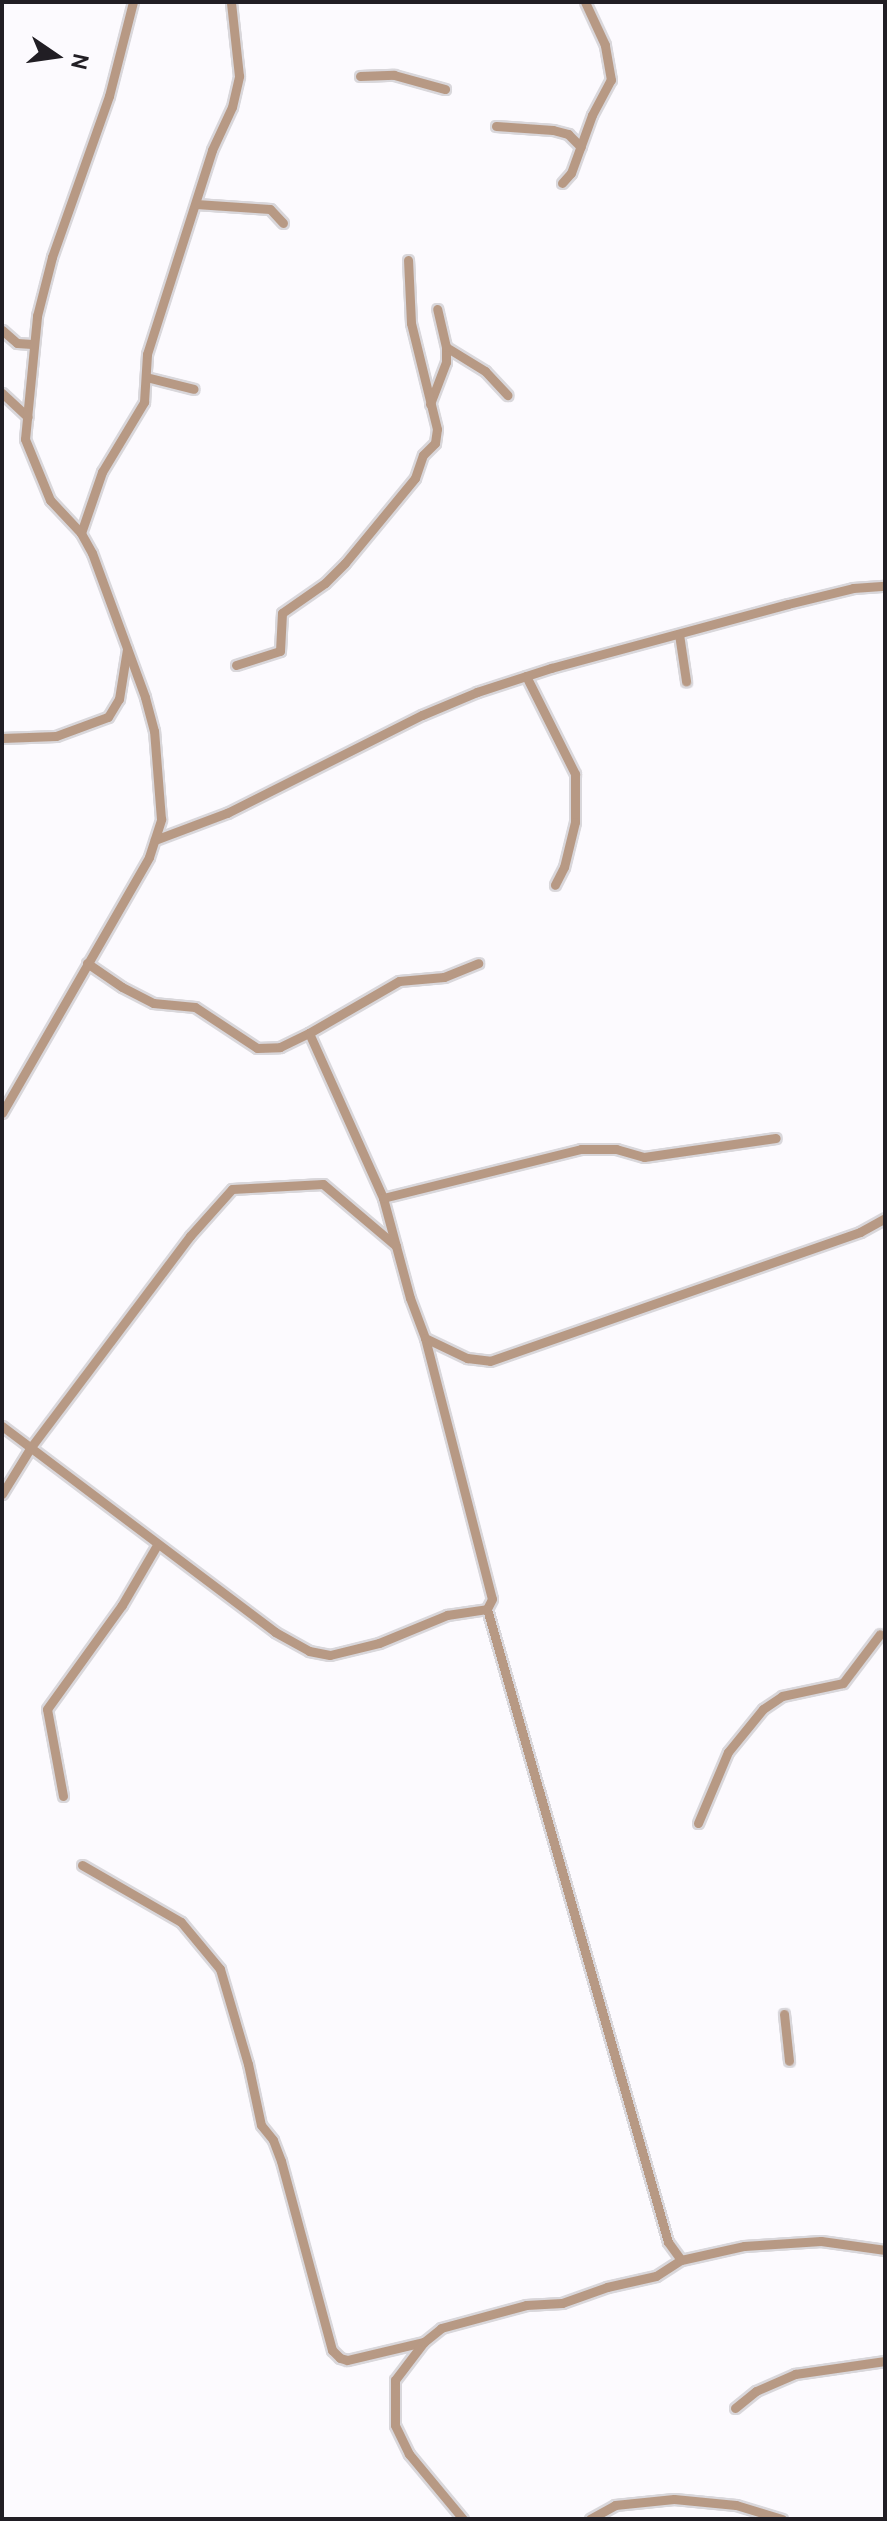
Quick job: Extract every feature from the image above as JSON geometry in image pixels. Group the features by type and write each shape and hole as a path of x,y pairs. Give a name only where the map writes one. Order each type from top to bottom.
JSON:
{"street":[{"path":"2,1113 149,857 161,819 154,731 127,649 92,553 81,533 50,500 31,460 25,439 32,344 52,257 109,96 133,2"},
{"path":"81,533 102,472 144,402 147,354 212,150 232,107 239,76 231,2"},
{"path":"562,183 611,80 605,45 585,2"},
{"path":"360,76 394,75 445,89"},
{"path":"496,126 553,130 568,134 581,147"},
{"path":"196,204 270,209 283,223"},
{"path":"236,665 280,651 282,613 325,583 345,563 415,478 423,455 435,443 437,429 411,323 408,260"},
{"path":"430,404 446,362 446,347 437,309"},
{"path":"2,330 17,343 32,344"},
{"path":"446,347 485,371 507,395"},
{"path":"146,377 194,389"},
{"path":"3,394 28,398"},
{"path":"3,394 28,417"},
{"path":"155,840 227,813 364,748 422,715 526,676 853,588 885,586"},
{"path":"679,634 686,681"},
{"path":"2,738 56,736 108,717 119,699 127,649"},
{"path":"526,676 575,774 575,822 564,867 555,885"},
{"path":"87,963 153,1003 195,1007 257,1048 280,1047 399,981 444,977 478,963"},
{"path":"309,1033 383,1198 425,1338 492,1599 487,1609 668,2242 681,2260"},
{"path":"383,1198 581,1149 616,1149 644,1157 776,1138"},
{"path":"2,1494 31,1447 190,1236 232,1189 323,1184 396,1246"},
{"path":"425,1338 467,1358 490,1361 860,1232 885,1218"},
{"path":"2,1426 275,1632 309,1651 330,1655 379,1643 447,1615 487,1609"},
{"path":"63,1796 47,1709 122,1605 157,1545"},
{"path":"698,1823 728,1752 763,1709 782,1696 843,1683 880,1634"},
{"path":"82,1865 181,1922 220,1969 248,2064 261,2125 273,2140 281,2161 332,2350 347,2360 424,2342"},
{"path":"570,1900 582,1900"},
{"path":"784,2014 789,2061"},
{"path":"463,2519 409,2454 395,2425 395,2380 424,2342 441,2328 526,2305 562,2303 607,2287 656,2276 681,2260 744,2246 821,2241 885,2250"},
{"path":"735,2408 756,2391 795,2374 885,2361"},
{"path":"590,2519 615,2505 674,2499 736,2505 782,2519"}]}
